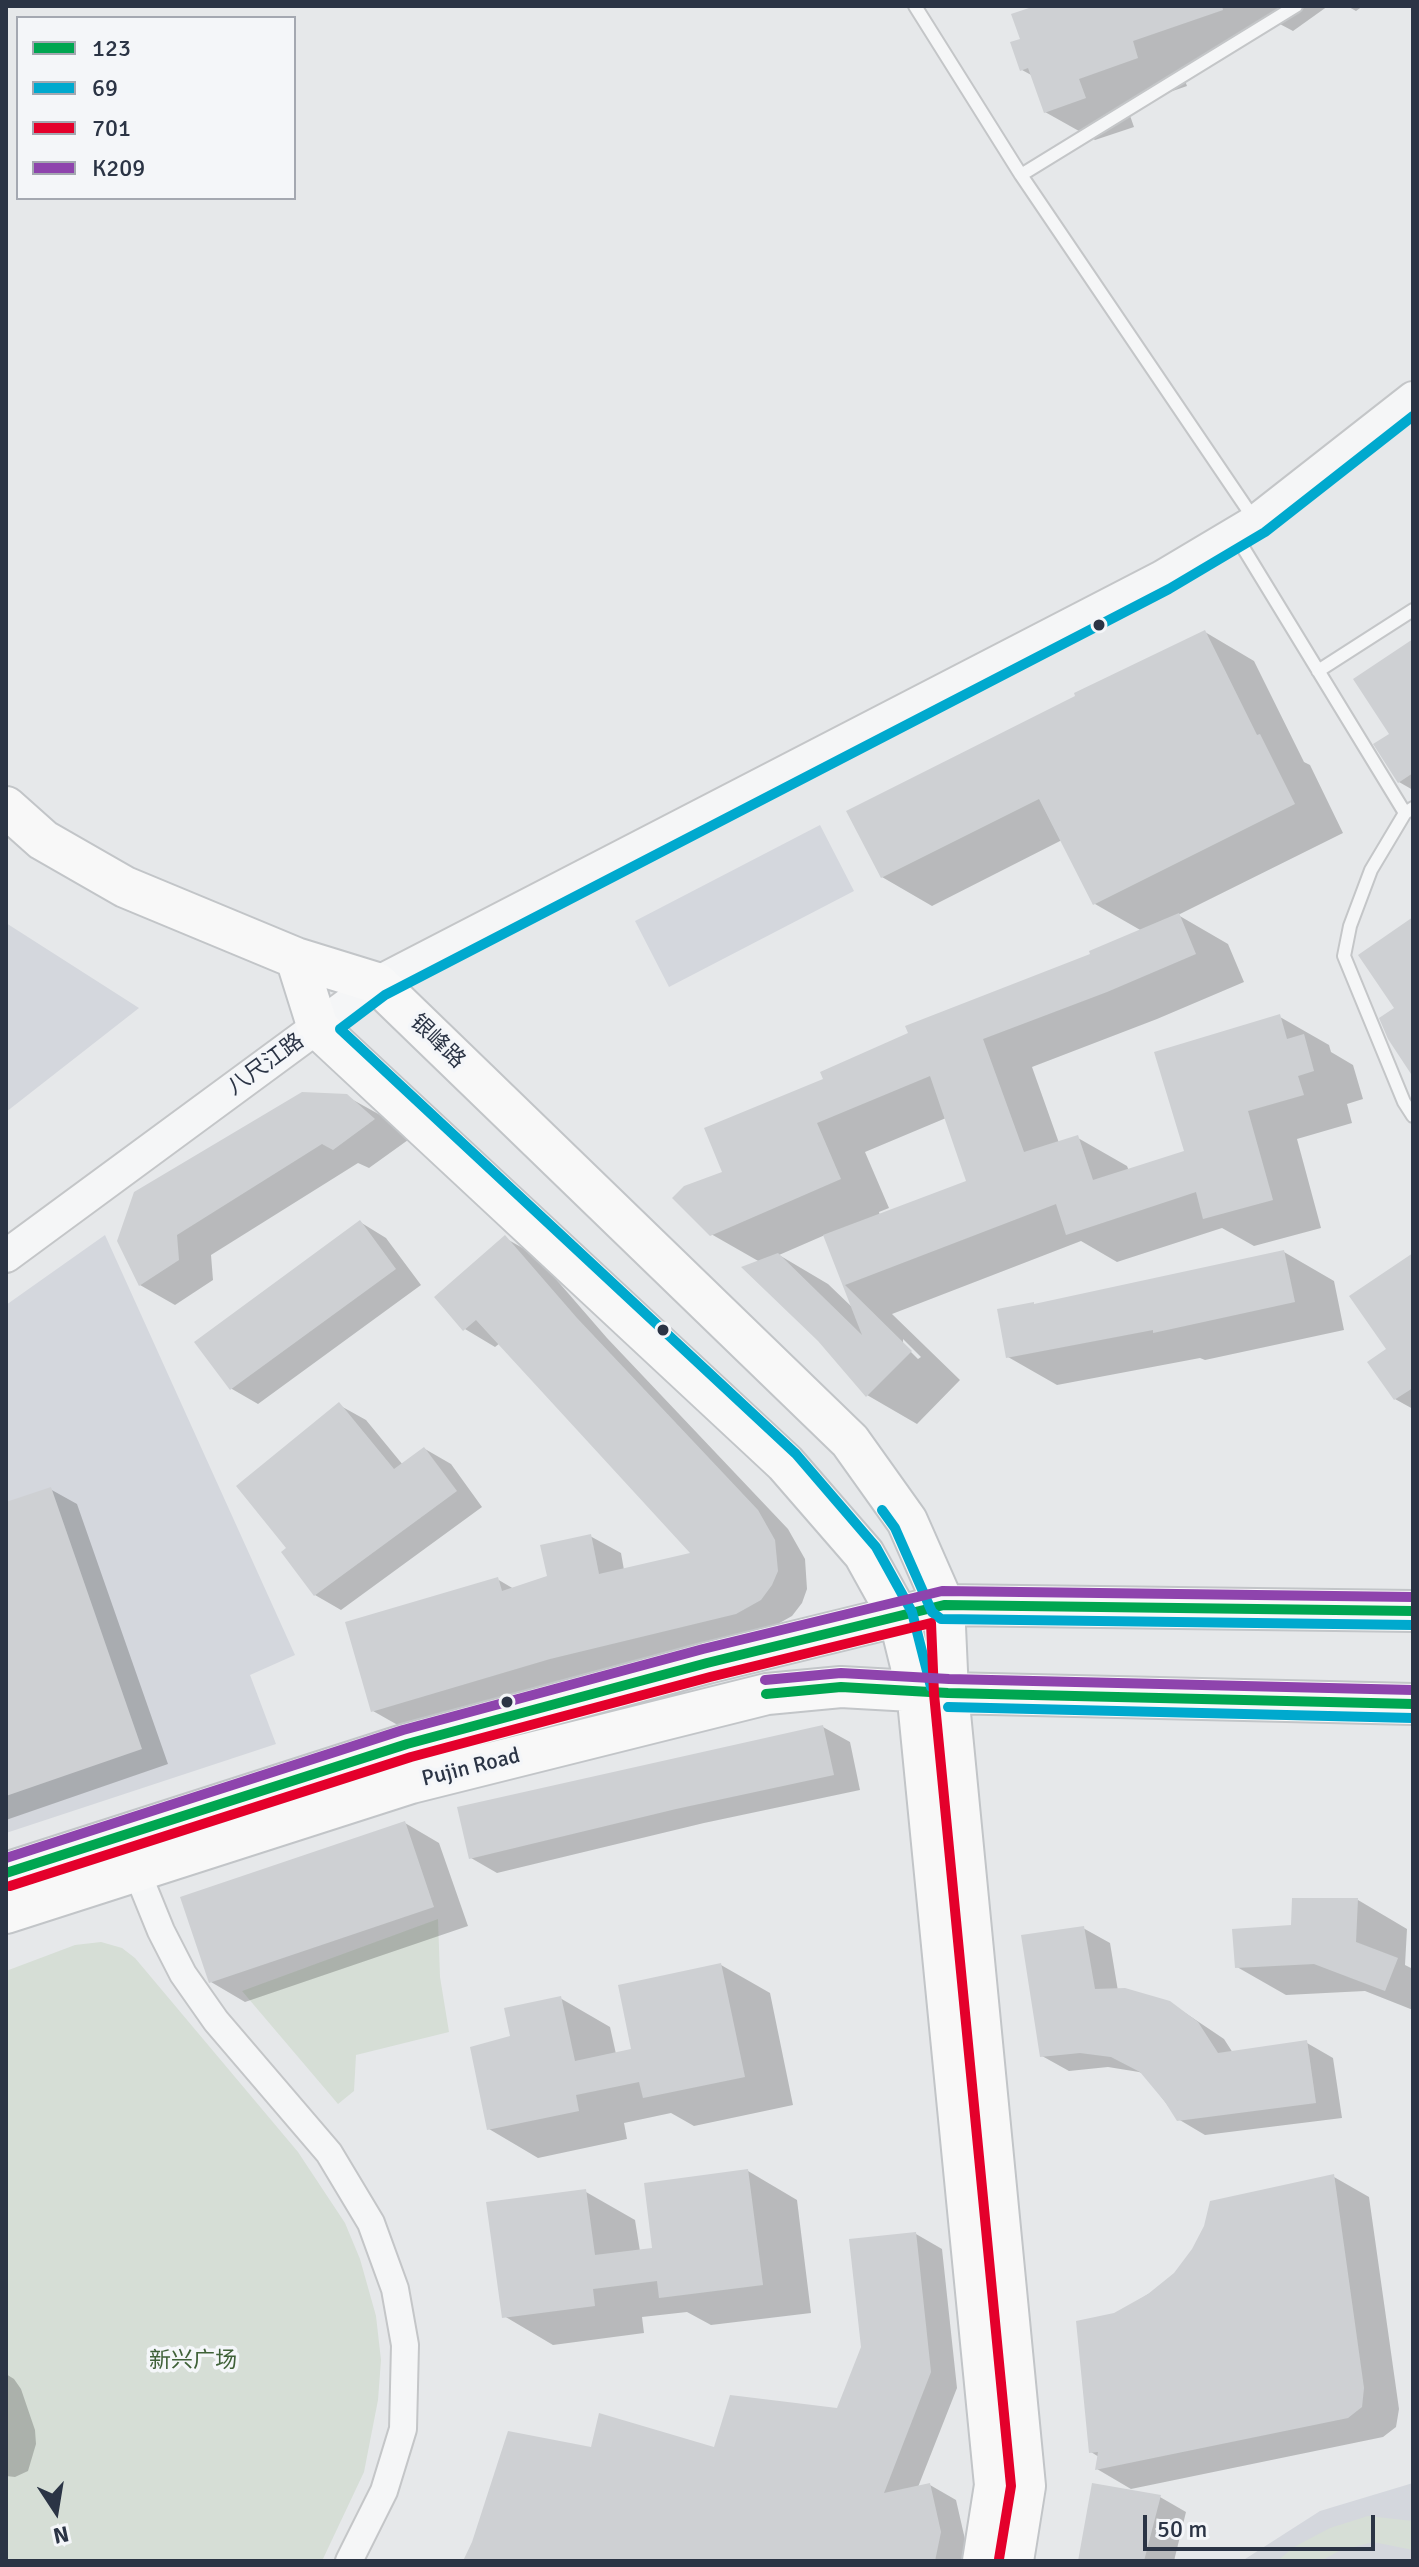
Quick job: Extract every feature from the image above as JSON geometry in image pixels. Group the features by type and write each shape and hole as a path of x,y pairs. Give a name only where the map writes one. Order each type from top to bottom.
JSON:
{"main road":[{"name":"银峰路","path":"6,807 43,840 125,887 296,958 377,983 850,1441 907,1521 944,1605"},
{"path":"296,958 318,1028 785,1463 864,1554 899,1617 933,1692 1025,2486 1013,2561"},
{"path":"6,1873 407,1744 944,1605 1413,1611"},
{"path":"944,1605 933,1692 995,2485 983,2561"},
{"name":"Pujin Road","path":"6,1913 411,1783 767,1694 841,1687 1413,1704"}],"street":[{"name":"八尺江路","path":"6,1256 377,983 1162,577 1245,528 1413,398"},
{"path":"137,1872 183,1974 216,2021 336,2164 371,2223 395,2289 405,2345 403,2429 384,2491 349,2561"}],"lane":[{"path":"915,6 1245,528 1318,671 1409,811 1371,870 1350,926 1344,956 1404,1102 1413,1116"},
{"path":"1021,175 1296,6"},
{"path":"1318,671 1413,610"}],"shaded area":[{"path":"820,825 854,891 669,987 635,921"},
{"path":"6,923 139,1008 6,1112"},
{"path":"105,1235 295,1655 250,1675 276,1744 6,1833 6,1305"},
{"path":"1413,2483 1413,2561 1242,2561 1320,2511"}],"green space":[{"path":"438,1919 440,1977 449,2032 356,2055 354,2091 338,2104 242,1991"},
{"name":"新兴广场","path":"101,1942 122,1948 135,1958 298,2152 345,2223 360,2259 376,2316 381,2360 378,2400 364,2472 322,2561 6,2561 6,1971 75,1945"},
{"path":"1368,2516 1413,2521 1413,2550 1373,2542 1339,2551 1321,2561 1277,2561 1294,2547 1330,2528"}],"building":[{"path":"1035,6 1222,6 1223,10 1133,41 1138,58 1079,79 1086,98 1044,113 1028,68 1020,71 1010,42 1020,39 1011,14"},
{"path":"1205,630 1295,804 1093,905 1039,799 881,878 846,811 1075,696 1074,693"},
{"path":"1413,639 1413,773 1398,783 1373,744 1389,734 1353,679"},
{"path":"1179,913 1196,954 983,1039 1024,1152 1078,1135 1093,1180 1184,1151 1154,1052 1280,1014 1287,1039 1304,1034 1314,1071 1298,1076 1304,1095 1248,1111 1273,1200 1203,1219 1196,1192 1066,1235 1056,1204 845,1285 912,1351 866,1397 818,1341 741,1267 778,1253 862,1335 823,1235 966,1181 930,1076 817,1123 841,1179 710,1236 672,1198 684,1186 722,1172 704,1128 823,1079 820,1072 908,1033 905,1026 1090,954 1089,951"},
{"path":"1413,917 1413,1077 1388,1039 1379,1018 1394,1008 1358,955"},
{"path":"302,1092 347,1094 375,1119 333,1150 322,1144 177,1235 179,1260 139,1286 117,1241 134,1192"},
{"path":"360,1220 396,1269 230,1390 194,1342"},
{"path":"505,1235 577,1318 758,1510 775,1540 778,1571 761,1600 736,1614 550,1659 371,1712 345,1622 498,1577 502,1591 547,1576 540,1545 591,1534 599,1574 690,1553 476,1320 463,1331 434,1297"},
{"path":"1284,1250 1295,1302 1153,1333 1153,1330 1006,1358 997,1309 1034,1304"},
{"path":"1413,1253 1413,1388 1394,1400 1367,1362 1386,1349 1349,1296"},
{"path":"339,1402 394,1469 424,1447 457,1491 314,1596 281,1552 286,1548 236,1486"},
{"path":"51,1487 142,1749 6,1796 6,1502"},
{"path":"823,1725 834,1775 469,1859 457,1807"},
{"path":"405,1821 434,1907 209,1983 180,1897"},
{"path":"1292,1898 1358,1898 1356,1942 1398,1958 1385,1991 1314,1964 1235,1968 1232,1929 1291,1925"},
{"path":"1084,1926 1095,1989 1125,1988 1170,2001 1198,2022 1218,2053 1307,2040 1316,2103 1177,2121 1140,2072 1111,2057 1080,2053 1040,2057 1021,1935"},
{"path":"721,1963 745,2077 643,2098 639,2082 576,2095 579,2111 487,2130 470,2047 510,2036 504,2008 561,1996 575,2061 631,2049 618,1985"},
{"path":"748,2169 763,2285 659,2298 657,2281 593,2289 595,2306 502,2318 486,2202 586,2189 595,2255 652,2248 644,2183"},
{"path":"1334,2174 1364,2388 1362,2407 1348,2418 1095,2470 1098,2452 1089,2453 1076,2321 1114,2313 1148,2294 1174,2273 1204,2226 1210,2201"},
{"path":"916,2232 931,2372 884,2493 930,2483 941,2532 935,2561 463,2561 508,2431 591,2447 599,2413 714,2447 730,2395 837,2408 861,2347 849,2239"},
{"path":"1092,2483 1161,2495 1144,2561 1078,2561"}],"transit line":[{"name":"69","path":"931,1687 912,1612 876,1547 796,1454 340,1029 385,995 1169,589 1265,532 1413,416"},
{"name":"69","path":"882,1510 895,1528 932,1612 941,1619 1413,1625"},
{"name":"K209","path":"6,1858 403,1730 703,1649 942,1591 1413,1597"},
{"name":"123","path":"6,1873 407,1744 707,1663 944,1605 1413,1611"},
{"name":"701","path":"10,1886 411,1757 710,1677 931,1623 934,1694 1011,2486 999,2559"},
{"name":"K209","path":"765,1680 841,1673 949,1679 1413,1690"},
{"name":"123","path":"766,1694 841,1687 948,1693 1413,1704"},
{"name":"69","path":"948,1707 1413,1718"}]}
